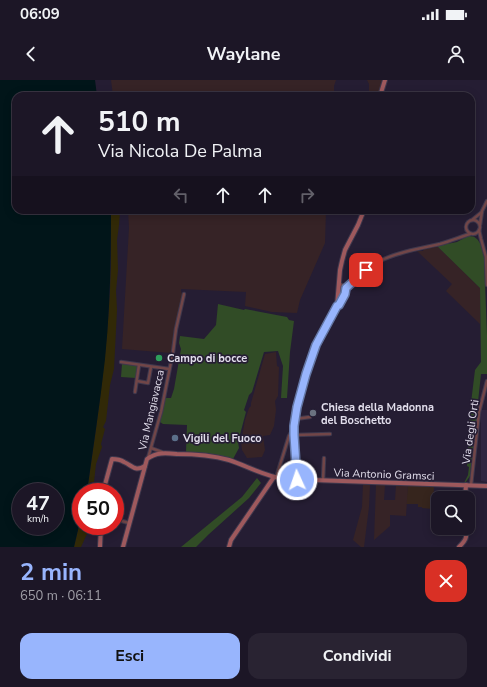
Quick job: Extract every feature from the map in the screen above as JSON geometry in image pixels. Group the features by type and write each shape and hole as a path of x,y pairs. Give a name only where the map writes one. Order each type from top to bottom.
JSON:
{"main road":[{"path":"382,92 384,80"},
{"path":"297,480 294,426 300,396 319,339 337,306 340,270 344,255 362,214"},
{"name":"Via Antonio Gramsci","path":"147,459 152,455 165,453 204,455 230,460 276,476 297,480 487,486"},
{"path":"105,483 112,458 123,461 137,468 145,465"},
{"path":"122,547 147,459"},
{"path":"229,547 231,540 276,476"},
{"path":"466,485 466,491"},
{"path":"100,547 101,535"},
{"path":"459,547 467,535"}],"street":[{"path":"487,201 482,212 479,230 486,256 487,285"},
{"path":"460,237 466,229 466,225 482,212"},
{"path":"471,220 475,221 480,226"},
{"path":"466,229 470,234"},
{"path":"474,234 479,230"},
{"path":"337,306 345,294 346,288 366,270 378,262 416,249 455,240 470,234 474,234 481,239"},
{"path":"339,283 346,288"},
{"name":"Via Mangiavacca","path":"147,459 161,412 184,294"},
{"path":"121,362 169,369"},
{"path":"135,392 139,365"},
{"path":"137,381 148,383 151,367"},
{"name":"Via degli Orti","path":"471,485 479,412 487,381"},
{"path":"296,419 310,417"},
{"path":"276,476 289,436 294,426"},
{"path":"294,435 330,434"},
{"name":"Via Antonio Gramsci","path":"151,448 165,453"},
{"path":"323,481 324,458"},
{"path":"124,522 129,523"}],"shaded area":[{"path":"0,80 95,80 96,92 12,92 12,214 111,214 110,285 107,341 88,483 72,483 72,535 77,535 74,547 0,547"},
{"path":"111,80 336,80 334,92 112,92"},
{"path":"367,80 383,80 380,92 369,92 369,84"},
{"path":"128,214 326,214 325,243 300,300 297,313 272,312 245,306 246,292 181,289 183,294 171,353 122,349 129,228"},
{"path":"437,246 480,288 480,324 446,291 452,284 417,251 423,251 424,249"},
{"path":"276,352 277,366 279,367 278,396 275,401 276,410 274,426 270,435 263,436 265,450 262,457 247,458 242,450 241,442 245,420 251,406 265,354"},
{"path":"481,410 487,410 487,482 481,481"},
{"path":"363,484 370,485 364,547 361,547 353,540 362,507"},
{"path":"376,485 385,485 384,500 395,500 396,485 408,485 406,516 390,515 390,526 374,540"},
{"path":"408,485 434,486 434,491 431,491 431,509 418,507 418,504 406,504"}],"green space":[{"path":"468,236 472,236 478,240 484,257 487,374 481,374 470,476 464,483 468,475 469,467 467,466 470,411 475,370 481,362 480,288 437,246 457,242"},
{"path":"218,304 287,317 289,320 294,321 287,398 281,398 283,366 278,351 264,352 252,392 249,395 244,410 246,412 238,442 239,448 233,459 198,452 186,452 187,425 163,424 160,422 165,398 171,398 174,389 181,349 179,343 180,336 204,339 216,325"},
{"path":"122,364 138,365 136,378 121,377"},
{"path":"257,478 261,483 249,498 196,547 181,547 242,497"}],"sand":[{"path":"111,214 120,214 117,240 118,270 114,369 110,385 106,421 103,427 105,429 101,444 102,447 96,464 94,482 88,483 99,407 110,293"},
{"path":"77,535 87,535 81,547 74,547"}],"place":[{"name":"Campo di bocce","path":"159,358"},
{"name":"Chiesa della Madonna del Boschetto","path":"313,413"},
{"name":"Vigili del Fuoco","path":"175,438"}],"route":[{"path":"297,480 294,426 297,407 306,374 319,339 345,294 346,288 366,270"}]}
